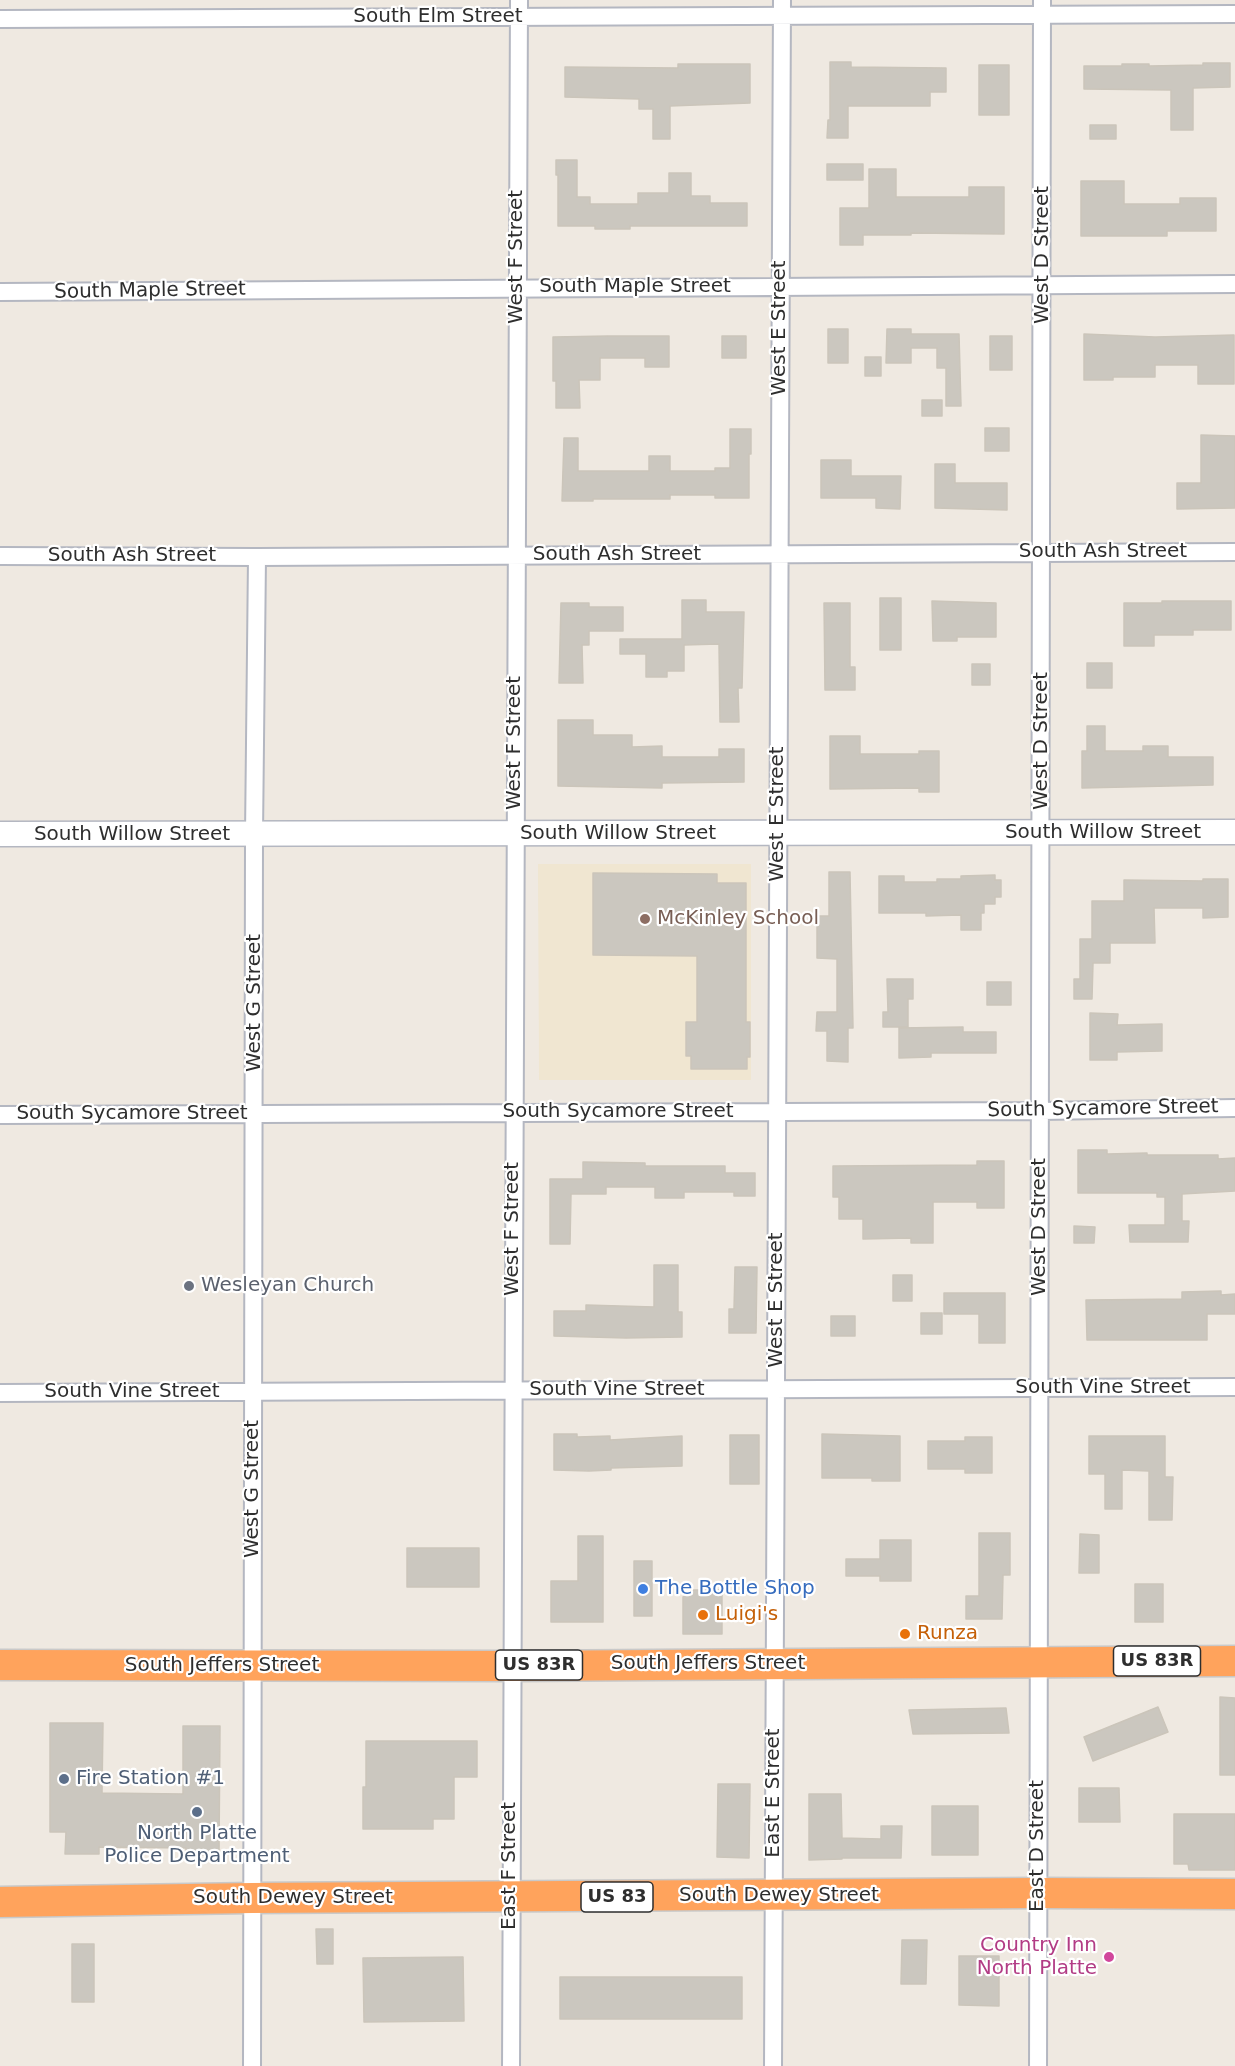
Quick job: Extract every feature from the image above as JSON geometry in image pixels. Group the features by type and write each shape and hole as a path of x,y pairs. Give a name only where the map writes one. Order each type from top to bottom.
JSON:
{"highway":[{"name":"South Jeffers Street","path":"0,1665 252,1666 1235,1661"},
{"name":"South Dewey Street","path":"0,1902 252,1898 1038,1893 1235,1894"}],"main road":[{"name":"South Willow Street","path":"0,834 1235,832"}],"street":[{"name":"South Elm Street","path":"0,19 519,9 1042,7 1235,14"},
{"name":"West D Street","path":"1038,1662 1042,7"},
{"name":"West E Street","path":"775,1664 782,8"},
{"name":"West F Street","path":"511,1665 519,9"},
{"name":"South Maple Street","path":"0,292 1235,284"},
{"name":"South Ash Street","path":"0,556 257,557 1235,552"},
{"name":"West G Street","path":"252,2066 254,835 257,557"},
{"name":"South Sycamore Street","path":"0,1115 1040,1111 1235,1108"},
{"name":"South Vine Street","path":"0,1393 1235,1387"},
{"name":"East D Street","path":"1038,1662 1038,2066"},
{"name":"East E Street","path":"773,2066 775,1664"},
{"name":"East F Street","path":"511,1665 511,2066"}],"shaded area":[{"name":"McKinley School","path":"538,864 751,864 751,1080 539,1080"}],"building":[{"path":"830,62 851,62 851,67 946,68 946,92 930,92 930,106 848,106 848,138 827,138 828,120 830,120"},
{"path":"1203,63 1230,63 1230,87 1193,88 1193,130 1171,130 1171,90 1084,89 1084,66 1203,65"},
{"path":"678,64 750,64 750,103 670,106 670,139 653,139 653,109 639,109 639,99 565,97 565,67 678,68"},
{"path":"979,65 1009,65 1009,115 979,115"},
{"path":"1090,125 1116,125 1116,139 1090,139"},
{"path":"556,160 577,160 577,197 590,197 590,204 638,204 638,193 669,193 669,173 691,173 691,196 710,196 710,203 747,203 747,226 630,226 630,229 595,229 595,226 558,226"},
{"path":"827,164 863,164 863,180 827,180"},
{"path":"869,169 896,169 896,197 969,197 969,187 1004,187 1004,234 863,235 863,245 840,245 840,208 869,208"},
{"path":"1081,181 1124,181 1124,204 1180,204 1180,198 1216,198 1216,231 1167,231 1167,236 1081,236"},
{"path":"828,329 848,329 848,363 828,363"},
{"path":"887,329 911,329 911,334 959,334 961,406 946,406 946,368 937,368 937,348 911,348 911,363 886,363"},
{"path":"1084,334 1155,337 1234,335 1234,384 1198,384 1198,365 1155,365 1155,377 1084,380"},
{"path":"669,336 669,367 645,367 645,358 600,358 600,380 579,380 580,408 556,408 556,381 553,381 553,337"},
{"path":"722,336 746,336 746,358 722,358"},
{"path":"990,336 1012,336 1012,370 990,370"},
{"path":"865,357 881,357 881,376 865,376"},
{"path":"922,400 942,400 942,416 922,416"},
{"path":"985,428 1009,428 1009,451 985,451"},
{"path":"730,429 751,429 749,498 670,495 670,499 562,501 564,438 578,438 578,471 649,471 649,456 670,456 670,471 715,471 715,468 730,468"},
{"path":"1201,435 1235,436 1235,508 1177,509 1177,483 1201,483"},
{"path":"821,460 851,460 851,476 901,476 900,509 876,508 876,498 821,498"},
{"path":"935,464 955,464 955,483 1007,483 1007,510 935,508"},
{"path":"880,598 901,598 901,650 880,650"},
{"path":"682,600 706,600 706,612 744,612 742,688 738,688 739,722 720,722 719,644 684,645 684,671 667,671 667,677 646,677 646,654 620,654 620,639 682,639"},
{"path":"932,601 996,603 996,637 957,637 957,641 933,641"},
{"path":"1162,601 1231,601 1231,630 1193,630 1193,635 1154,635 1154,646 1124,646 1124,603 1162,603"},
{"path":"561,603 589,603 589,607 623,607 623,631 589,631 589,645 582,645 583,683 559,683"},
{"path":"824,603 850,603 850,667 855,667 855,690 825,690"},
{"path":"1087,663 1112,663 1112,688 1087,688"},
{"path":"972,664 990,664 990,685 972,685"},
{"path":"558,720 593,720 593,735 632,735 632,747 662,746 662,757 719,757 719,749 744,749 744,782 662,783 662,788 558,786"},
{"path":"1087,726 1105,726 1105,751 1143,751 1143,746 1168,746 1168,757 1213,757 1213,785 1082,788 1082,751 1087,751"},
{"path":"830,736 860,736 860,754 919,754 919,751 939,751 939,792 919,792 919,788 830,789"},
{"path":"829,872 850,872 853,1028 848,1028 848,1062 827,1061 827,1031 816,1031 817,1012 837,1012 837,959 817,958 817,916 829,916"},
{"path":"593,873 717,874 717,883 746,883 746,1022 750,1022 750,1057 747,1057 747,1069 691,1069 691,1056 686,1056 686,1022 697,1022 697,956 593,955"},
{"path":"995,875 995,880 1001,880 1001,897 995,897 995,904 984,904 984,913 981,913 981,930 961,930 961,915 926,916 926,913 879,913 879,876 904,876 904,882 937,882 937,879 961,879 961,876"},
{"path":"1203,879 1228,879 1228,917 1203,918 1203,908 1154,908 1155,943 1110,943 1110,963 1093,963 1092,999 1074,999 1074,979 1080,979 1080,939 1092,939 1092,901 1124,901 1124,880 1203,881"},
{"path":"887,979 913,979 913,999 908,999 908,1027 883,1027 883,1012 888,1012"},
{"path":"987,982 1011,982 1011,1005 987,1005"},
{"path":"1090,1013 1118,1014 1117,1025 1162,1024 1162,1051 1117,1052 1117,1060 1090,1060"},
{"path":"963,1027 963,1032 996,1032 996,1053 931,1053 931,1057 899,1058 899,1028"},
{"path":"1078,1150 1107,1150 1107,1154 1218,1155 1218,1159 1235,1158 1235,1191 1182,1194 1182,1221 1189,1221 1188,1242 1130,1242 1129,1225 1165,1225 1165,1197 1157,1197 1157,1193 1078,1193"},
{"path":"977,1161 1004,1161 1004,1208 977,1208 977,1202 933,1202 933,1243 911,1243 911,1238 863,1239 863,1219 839,1219 839,1197 833,1197 833,1166 977,1165"},
{"path":"583,1162 645,1163 645,1166 725,1166 725,1173 755,1173 755,1196 734,1196 734,1192 684,1192 684,1198 655,1198 655,1187 606,1187 606,1194 571,1194 570,1244 550,1244 550,1179 583,1179"},
{"path":"1074,1226 1095,1227 1094,1243 1074,1243"},
{"path":"654,1265 678,1265 678,1312 682,1312 682,1337 554,1336 554,1311 586,1311 586,1305 654,1307"},
{"path":"735,1267 757,1267 756,1333 729,1333 729,1309 734,1309"},
{"path":"893,1275 912,1275 912,1301 893,1301"},
{"path":"1221,1291 1221,1295 1235,1294 1235,1314 1207,1314 1207,1340 1087,1340 1086,1300 1182,1299 1182,1292"},
{"path":"944,1293 1005,1293 1005,1343 979,1343 979,1314 944,1314"},
{"path":"921,1313 942,1313 942,1334 921,1334"},
{"path":"831,1316 855,1316 855,1336 831,1336"},
{"path":"554,1434 577,1434 577,1437 610,1436 610,1440 682,1436 682,1466 611,1468 611,1470 589,1471 554,1470"},
{"path":"822,1434 900,1436 900,1481 872,1481 872,1478 822,1478"},
{"path":"730,1435 759,1435 759,1484 730,1484"},
{"path":"1089,1436 1165,1436 1165,1477 1173,1477 1172,1520 1149,1520 1149,1471 1122,1470 1122,1509 1105,1509 1105,1474 1089,1474"},
{"path":"965,1437 992,1437 992,1473 965,1473 965,1469 928,1469 928,1441 965,1441"},
{"path":"979,1533 1010,1533 1010,1575 1003,1575 1002,1619 966,1619 966,1596 979,1596"},
{"path":"1080,1534 1099,1535 1099,1573 1079,1573"},
{"path":"578,1536 603,1536 603,1622 551,1622 551,1581 578,1581"},
{"path":"880,1540 911,1540 911,1581 880,1581 880,1576 846,1576 846,1559 880,1559"},
{"path":"407,1548 479,1548 479,1587 407,1587"},
{"name":"The Bottle Shop","path":"634,1561 652,1561 652,1616 634,1616"},
{"path":"1135,1584 1163,1584 1163,1622 1135,1622"},
{"name":"Luigi's","path":"690,1590 722,1590 722,1634 683,1634 683,1597"},
{"path":"1220,1697 1235,1698 1235,1775 1220,1775"},
{"path":"1158,1707 1168,1732 1093,1761 1084,1737"},
{"path":"1006,1708 1009,1733 913,1734 909,1710"},
{"path":"50,1723 103,1723 102,1793 183,1794 183,1726 220,1726 219,1855 186,1855 186,1848 99,1847 99,1854 65,1854 66,1832 50,1832"},
{"path":"366,1741 477,1741 477,1777 454,1777 454,1819 433,1819 433,1829 363,1829"},
{"path":"718,1784 750,1784 749,1858 717,1857"},
{"path":"1079,1788 1119,1788 1120,1822 1079,1822"},
{"path":"809,1794 841,1794 842,1838 881,1839 881,1826 902,1826 901,1858 809,1860"},
{"path":"932,1806 978,1806 978,1855 932,1855"},
{"path":"1174,1814 1235,1814 1235,1870 1189,1870 1188,1864 1174,1864"},
{"path":"316,1929 333,1929 333,1964 317,1964"},
{"path":"902,1940 927,1940 926,1984 901,1984"},
{"path":"72,1944 94,1944 94,2002 72,2002"},
{"path":"959,1956 999,1956 999,2006 959,2005"},
{"path":"463,1957 464,2021 364,2022 363,1958"},
{"path":"560,1977 742,1977 742,2019 560,2019"}],"place":[{"name":"McKinley School","path":"645,919"},
{"name":"Wesleyan Church","path":"189,1286"},
{"name":"The Bottle Shop","path":"643,1589"},
{"name":"Luigi's","path":"703,1615"},
{"name":"Runza","path":"905,1634"},
{"name":"Fire Station #1","path":"64,1779"},
{"name":"North Platte Police Department","path":"197,1812"},
{"name":"Country Inn North Platte","path":"1109,1957"}]}
